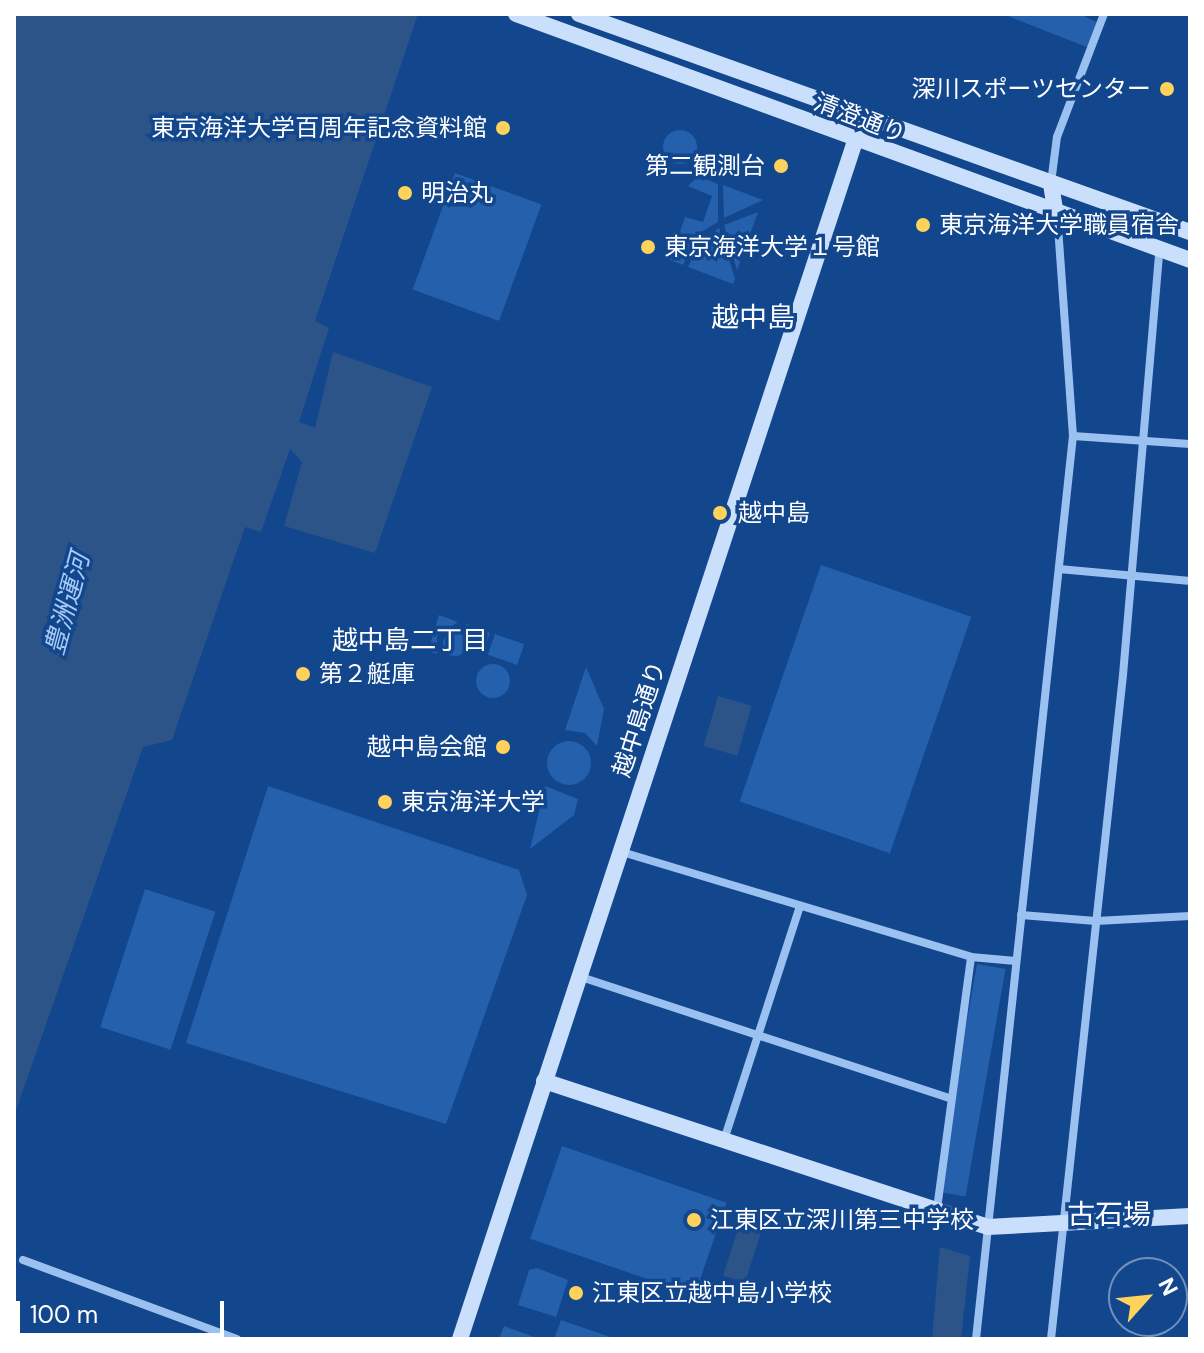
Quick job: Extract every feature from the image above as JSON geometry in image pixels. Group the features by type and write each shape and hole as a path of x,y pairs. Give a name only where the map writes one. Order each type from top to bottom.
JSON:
{"street":[{"name":"清澄通り","path":"516,14 1057,221 1190,260"},
{"name":"清澄通り","path":"579,14 1190,232"},
{"path":"976,1339 1073,436 1057,221 1051,184 1057,137 1104,14"},
{"name":"越中島通り","path":"460,1339 864,114"},
{"path":"1051,1339 1132,577 1159,251"},
{"path":"1073,436 1144,444 1190,444"},
{"path":"1059,569 1190,581"},
{"path":"622,852 971,957 1016,961"},
{"path":"723,1140 800,906"},
{"path":"1021,915 1096,921 1190,916"},
{"path":"937,1209 971,957"},
{"path":"581,977 951,1099"},
{"path":"544,1081 988,1227 1190,1216"},
{"path":"23,1260 237,1339"}],"shaded area":[{"path":"1003,14 1080,14 1098,23 1089,48"},
{"path":"680,130 692,135 697,147 692,159 680,164 668,159 663,147 668,135"},
{"path":"455,173 541,204 499,321 413,290"},
{"path":"698,176 718,184 718,222 698,234 683,265 670,260 685,217 703,222 712,196 688,186"},
{"path":"723,185 763,200 724,218"},
{"path":"758,212 737,270 724,225"},
{"path":"719,228 735,279 733,284 688,267 701,240"},
{"path":"821,565 971,617 890,853 740,801"},
{"path":"439,615 458,622 437,636 437,654 428,651"},
{"path":"466,624 490,633 482,654 473,650"},
{"path":"455,632 464,635 467,644 464,653 455,656 446,653 443,644 446,635"},
{"path":"495,634 524,644 517,665 488,655"},
{"path":"493,664 505,669 510,681 505,693 493,698 481,693 476,681 481,669"},
{"path":"586,667 604,709 597,746 585,733 565,730"},
{"path":"569,741 584,748 591,763 584,778 569,785 554,778 547,763 554,748"},
{"path":"268,786 519,870 527,895 446,1124 186,1043"},
{"path":"545,786 578,799 574,815 530,849"},
{"path":"145,889 215,912 171,1050 100,1027"},
{"path":"977,964 1006,969 965,1197 937,1191"},
{"path":"562,1146 727,1203 695,1295 530,1239"},
{"path":"537,1268 568,1280 556,1317 518,1305 529,1270"},
{"path":"561,1320 616,1339 554,1339"},
{"path":"504,1326 540,1339 499,1339"}],"water":[{"name":"豊洲運河","path":"14,14 418,14 315,321 329,328 299,422 315,428 333,352 432,387 375,553 284,526 302,462 290,449 261,532 245,527 172,740 143,747 14,1116"},
{"path":"718,696 752,706 737,756 704,746"},
{"path":"739,1226 761,1233 745,1283 723,1275"},
{"path":"940,1247 970,1256 961,1339 932,1339"}],"place":[{"name":"深川スポーツセンター","path":"1167,89"},
{"name":"東京海洋大学百周年記念資料館","path":"503,128"},
{"name":"第二観測台","path":"781,166"},
{"name":"明治丸","path":"405,193"},
{"name":"東京海洋大学職員宿舎","path":"923,225"},
{"name":"東京海洋大学１号館","path":"648,247"},
{"name":"越中島","path":"720,513"},
{"name":"第２艇庫","path":"303,674"},
{"name":"越中島会館","path":"503,747"},
{"name":"東京海洋大学","path":"385,802"},
{"name":"江東区立深川第三中学校","path":"694,1220"},
{"name":"江東区立越中島小学校","path":"576,1293"}],"district":[{"name":"越中島","path":"753,318"},
{"name":"越中島二丁目","path":"410,641"},
{"name":"古石場","path":"1109,1215"}]}
